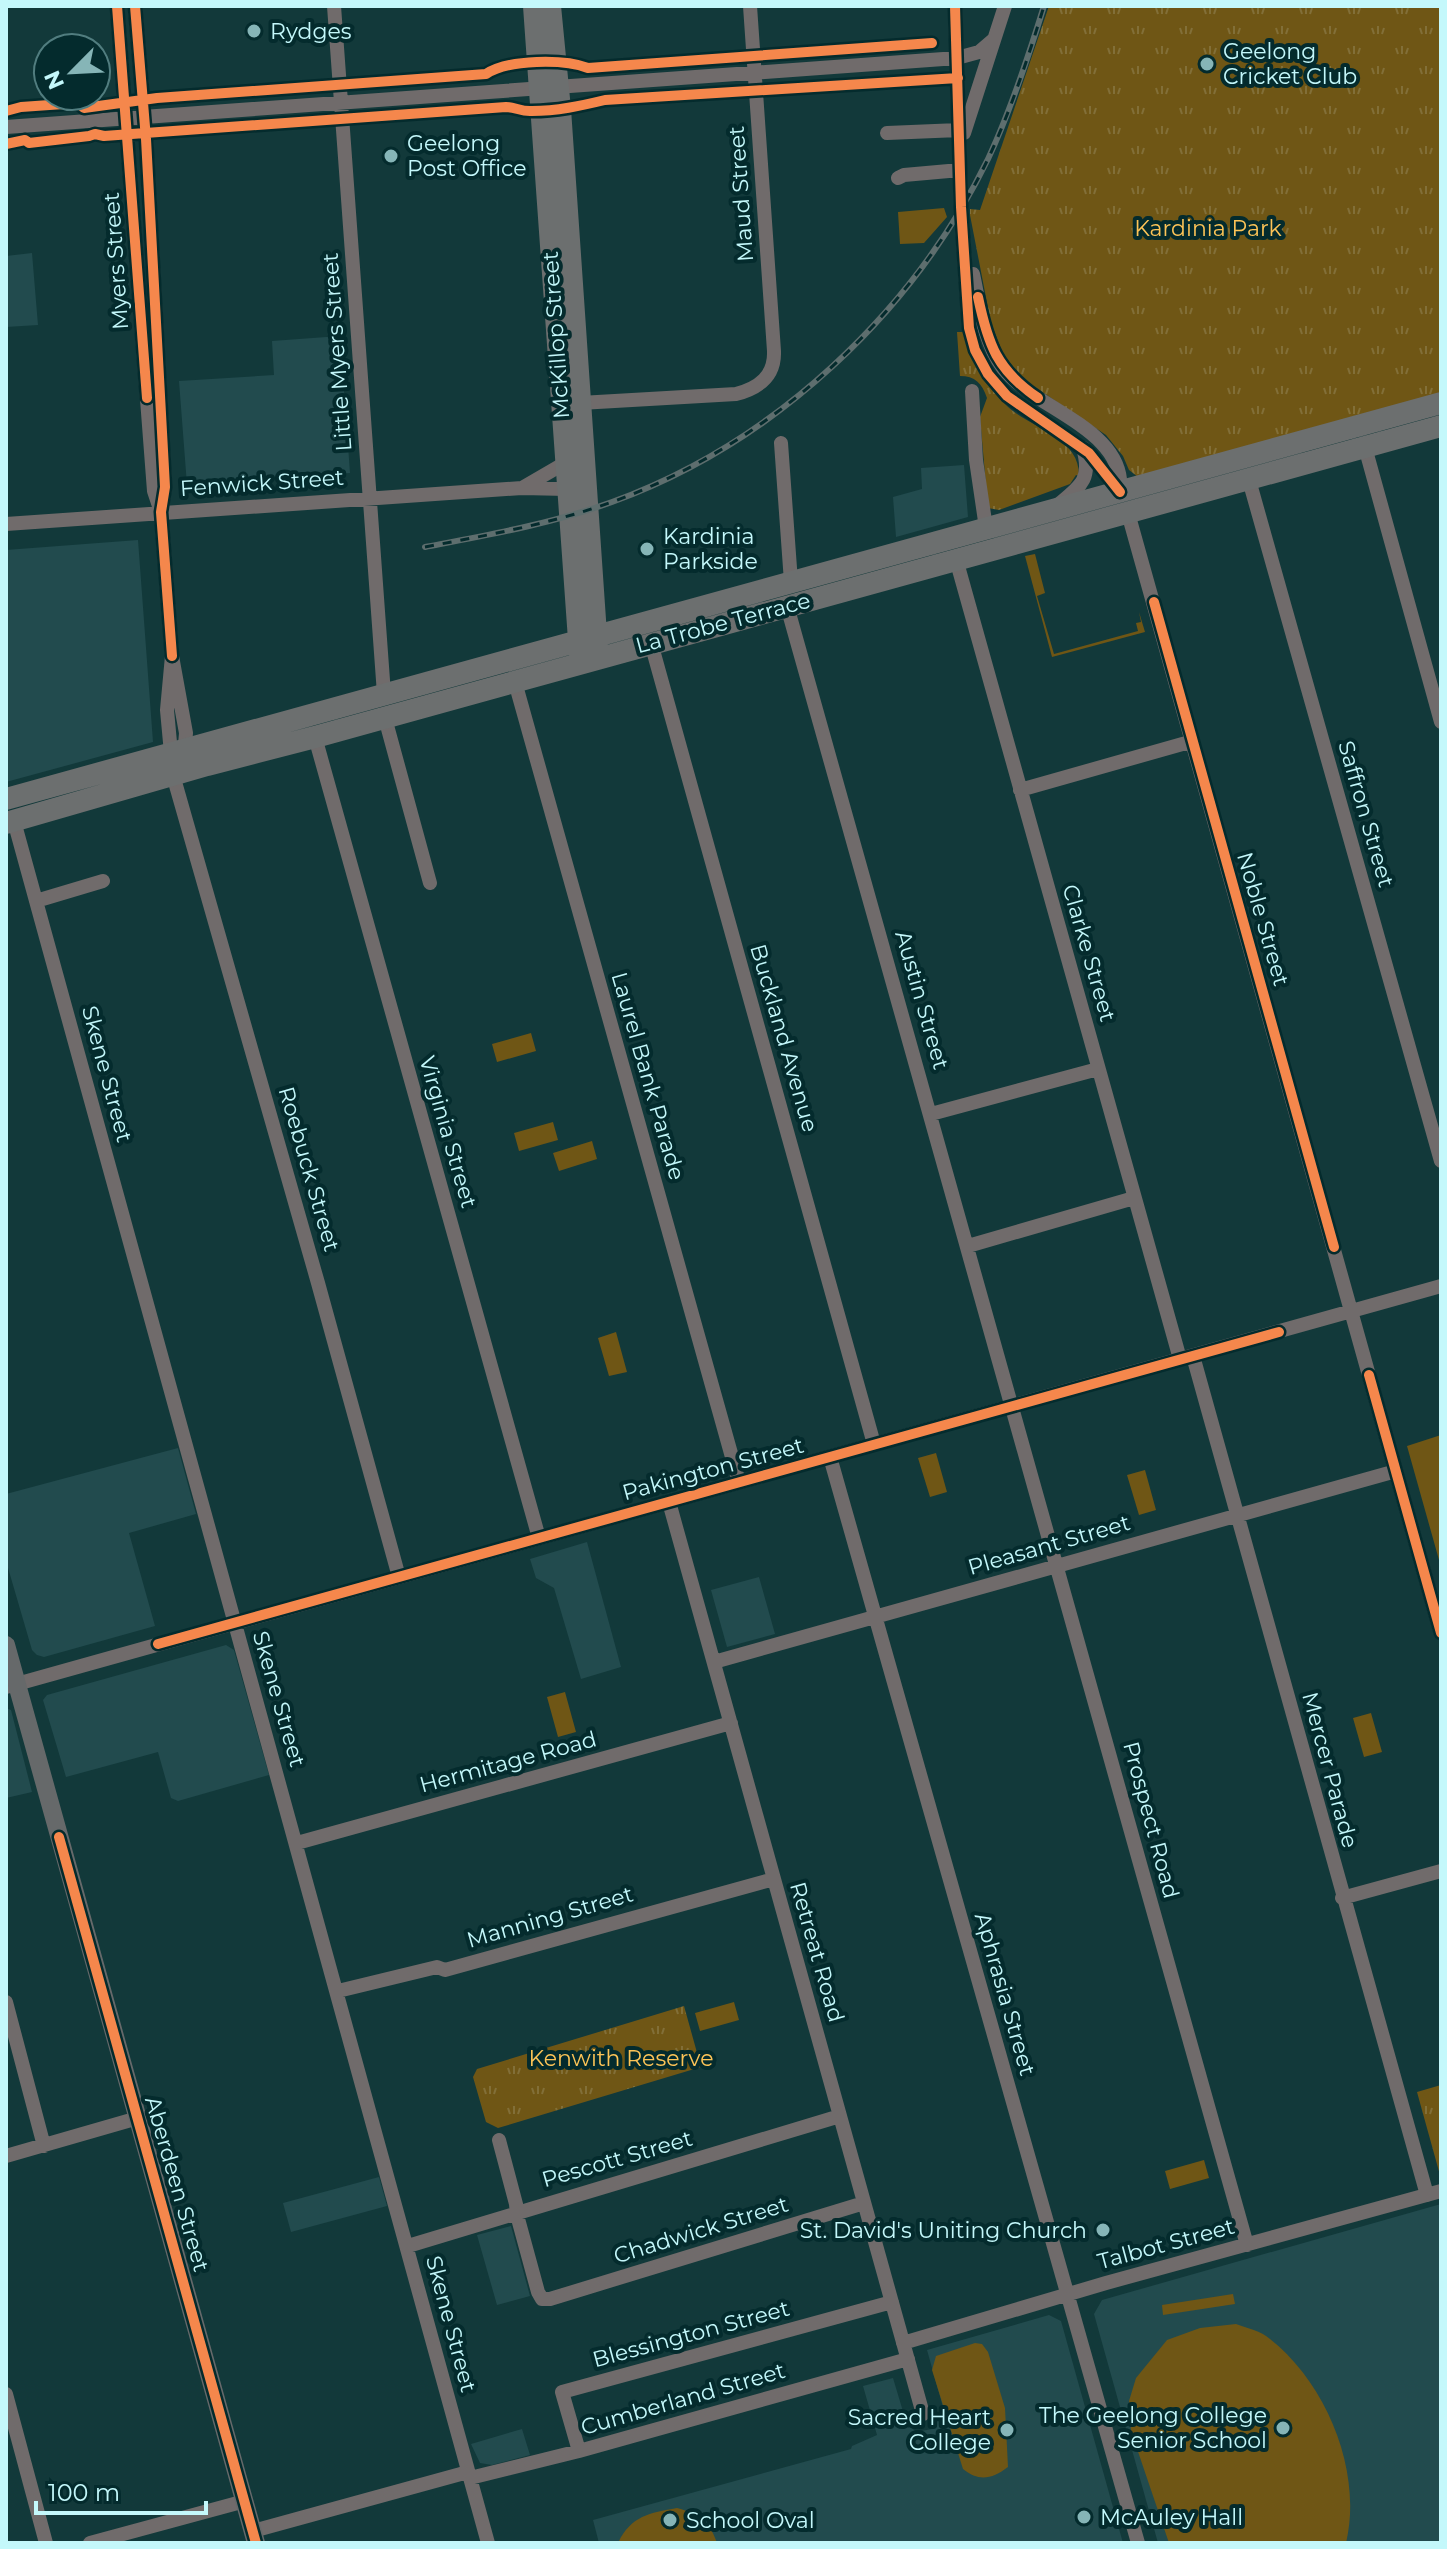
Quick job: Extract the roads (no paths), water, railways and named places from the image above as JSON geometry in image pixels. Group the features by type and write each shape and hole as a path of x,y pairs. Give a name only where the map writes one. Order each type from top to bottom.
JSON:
{"highway":[{"name":"McKillop Street","path":"534,6 548,86 580,403 589,649"},
{"name":"McKillop Street","path":"550,6 548,86 565,463 589,649"},
{"path":"567,489 577,476 572,413 580,403"},
{"name":"La Trobe Terrace","path":"10,822 176,759 384,694 589,649 651,643 787,606 956,559 1124,502 1441,403"},
{"name":"La Trobe Terrace","path":"8,797 176,759 315,737 515,682 589,649 791,582 1053,509 1124,502 1249,480 1441,426"}],"main road":[{"name":"Aberdeen Street","path":"6,1645 11,1685 138,2118 255,2537"}],"street":[{"name":"Myers Street","path":"117,6 154,491 161,512 172,656 167,700 176,759"},
{"name":"Myers Street","path":"135,6 165,490 161,512"},
{"name":"Little Myers Street","path":"334,6 384,694"},
{"name":"Maud Street","path":"580,403 736,394 751,389 768,377 773,366 750,6"},
{"path":"955,6 969,328 979,359 1013,402 1082,448 1098,463 1124,502"},
{"path":"960,137 1005,6"},
{"path":"6,127 957,58 979,52 993,40"},
{"path":"887,133 960,137"},
{"path":"899,174 960,170"},
{"name":"Noble Street","path":"964,235 984,327 998,361 1019,385 1080,424 1105,448 1121,473 1124,502 1441,1633"},
{"path":"972,391 976,460 986,528"},
{"path":"781,443 791,582"},
{"path":"1365,447 1441,722"},
{"path":"1053,509 1083,482 1086,466 1082,448"},
{"name":"Fenwick Street","path":"522,488 565,463"},
{"name":"Saffron Street","path":"1249,480 1441,1161"},
{"name":"Fenwick Street","path":"6,524 522,488 567,489"},
{"name":"Clarke Street","path":"956,559 1134,1198 1186,1358"},
{"name":"Austin Street","path":"787,606 1013,1406"},
{"name":"Buckland Avenue","path":"651,643 874,1444"},
{"name":"Laurel Bank Parade","path":"515,682 739,1482"},
{"path":"385,718 430,883"},
{"name":"Virginia Street","path":"315,737 539,1538"},
{"path":"1020,790 1193,741"},
{"name":"Roebuck Street","path":"176,759 181,804 399,1577"},
{"name":"Skene Street","path":"10,822 36,901 488,2543"},
{"path":"36,901 103,881"},
{"path":"931,1114 1098,1069"},
{"path":"968,1246 1134,1198"},
{"name":"Pakington Street","path":"11,1685 1441,1286"},
{"name":"Mercer Parade","path":"1186,1358 1237,1514 1342,1898 1434,2193"},
{"name":"Prospect Road","path":"1013,1406 1247,2245"},
{"name":"Aphrasia Street","path":"830,1457 1138,2543"},
{"name":"Pleasant Street","path":"714,1662 1396,1471"},
{"name":"Retreat Road","path":"669,1502 923,2414"},
{"name":"Hermitage Road","path":"297,1843 731,1723"},
{"path":"1342,1898 1441,1871"},
{"name":"Manning Street","path":"338,1991 437,1967 445,1970 774,1879"},
{"path":"6,2002 44,2146"},
{"name":"Pescott Street","path":"408,2246 840,2116"},
{"path":"6,2156 138,2118"},
{"path":"499,2140 517,2215"},
{"name":"Talbot Street","path":"903,2343 1434,2193"},
{"name":"Chadwick Street","path":"517,2215 538,2292 542,2299 550,2299 864,2203"},
{"name":"Blessington Street","path":"579,2451 562,2392 892,2302"},
{"name":"Cumberland Street","path":"255,2537 469,2475 579,2451 908,2359"},
{"path":"6,2394 46,2543"},
{"path":"90,2543 245,2501"}],"railway":[{"path":"425,547 566,517 672,477 729,445 782,408 833,366 879,320 957,216 1004,122 1044,6"}],"place":[{"name":"Rydges","path":"254,31"},
{"name":"Geelong Cricket Club","path":"1207,64"},
{"name":"Geelong Post Office","path":"391,156"},
{"name":"Kardinia Parkside","path":"647,549"},
{"name":"St. David's Uniting Church","path":"1103,2230"},
{"name":"The Geelong College Senior School","path":"1283,2428"},
{"name":"Sacred Heart College","path":"1007,2430"},
{"name":"McAuley Hall","path":"1084,2517"},
{"name":"School Oval","path":"670,2520"}],"park label":[{"name":"Kardinia Park","path":"1208,228"},
{"name":"Kenwith Reserve","path":"621,2058"}]}
